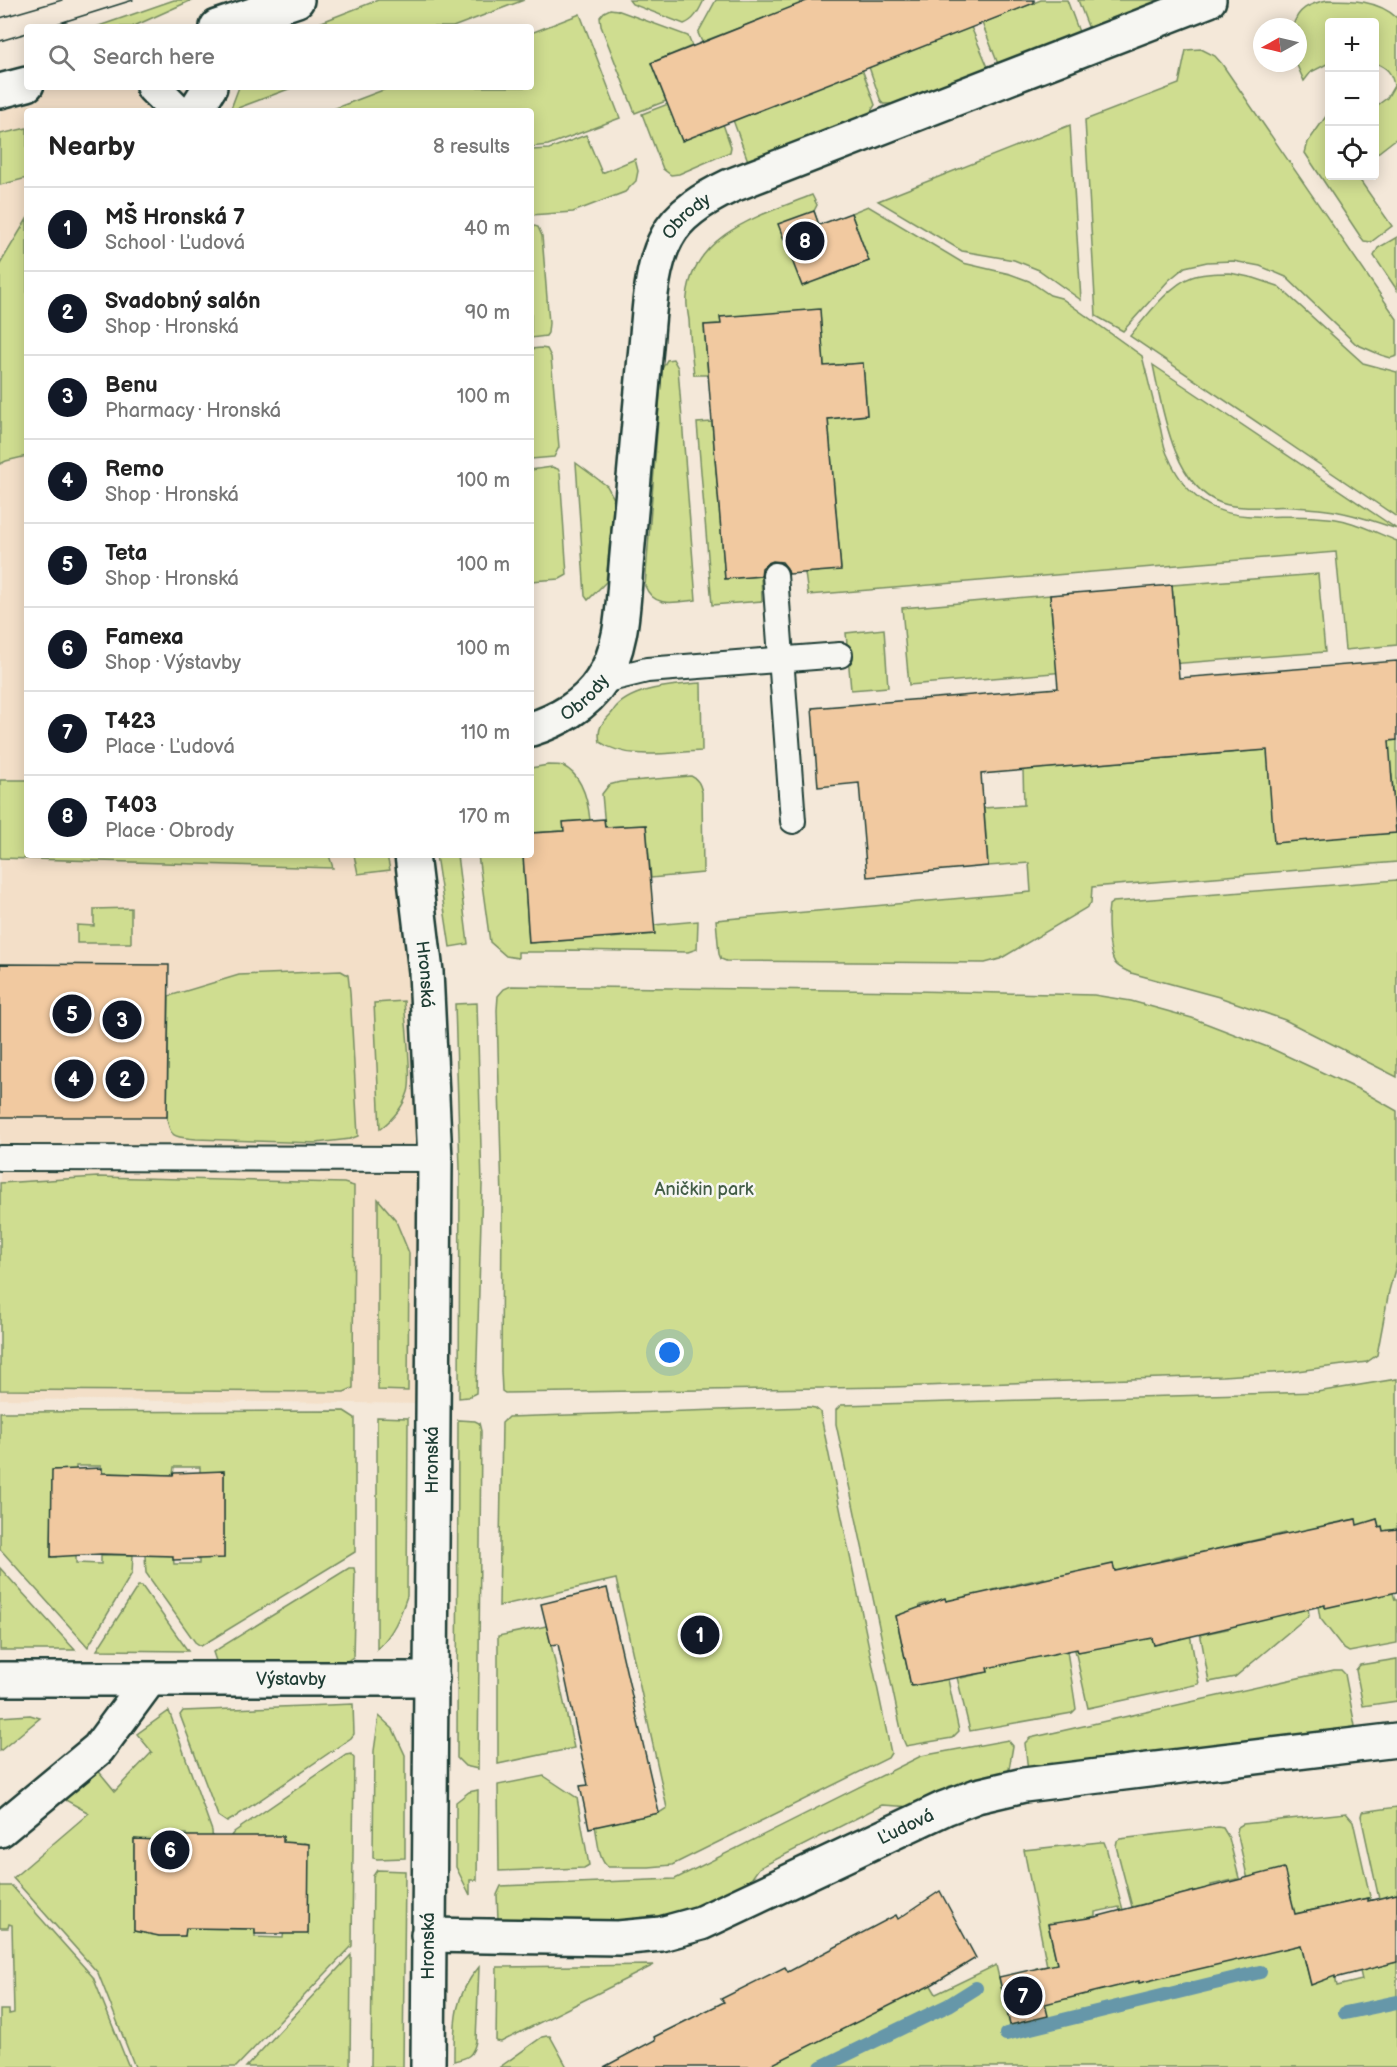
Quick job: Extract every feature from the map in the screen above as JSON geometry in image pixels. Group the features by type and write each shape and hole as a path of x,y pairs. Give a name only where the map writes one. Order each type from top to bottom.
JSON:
{"street":[{"name":"Obrody","path":"534,728 552,722 587,697 602,681 615,649 622,623 649,312 659,255 666,237 687,213 709,196 730,186 1209,0"},
{"path":"228,24 274,12"},
{"path":"0,91 24,85"},
{"path":"156,90 174,108"},
{"path":"197,108 208,90"},
{"name":"Hronská","path":"412,858 426,972 435,1159 428,2067"},
{"name":"Výstavby","path":"0,1679 432,1679"},
{"path":"0,1830 98,1749 149,1680"},
{"name":"Ľudová","path":"428,1935 618,1938 661,1934 701,1923 945,1808 996,1791 1024,1785 1397,1740"}],"lane":[{"path":"775,575 793,821"},
{"path":"602,681 647,670 840,654"},
{"path":"0,1158 435,1159"}],"shaded area":[{"path":"24,87 24,90 172,90 180,108 24,108 24,858 412,858 432,1404 0,1399 0,91"}],"green space":[{"path":"174,0 192,0 139,24 105,24"},
{"path":"378,0 524,0 461,24 317,24"},
{"path":"629,0 704,0 694,17 684,24 632,4"},
{"path":"716,0 799,0 801,4 702,42 698,33"},
{"path":"1041,0 1067,0 1079,32 998,64 982,23"},
{"path":"1078,0 1163,0 1089,29"},
{"path":"1327,0 1373,4 1397,18 1397,138 1379,152 1379,104 1387,98 1394,86 1388,71 1379,64 1379,18 1325,18 1325,65 1311,72 1304,81 1300,72 1307,72 1307,18 1296,18 1301,11 1315,3"},
{"path":"610,9 688,36 692,46 651,63 666,101 635,113 601,26 600,17"},
{"path":"580,14 620,118 548,145 534,147 534,108 336,108 383,90 534,90 534,32"},
{"path":"971,27 988,67 893,104 883,104 869,67"},
{"path":"1201,49 1215,56 1222,64 1397,319 1397,356 1391,358 1356,344 1286,277 1260,266 1233,261 1207,262 1185,267 1169,280 1123,331 1096,316 1085,120 1179,84 1186,50"},
{"path":"862,69 875,105 870,113 748,161 733,120"},
{"path":"238,90 286,90 238,108 231,108"},
{"path":"668,104 723,124 731,147 730,152 679,174 671,175 663,169 642,114"},
{"path":"1325,118 1325,180 1360,180 1392,226 1371,242 1364,241 1305,153 1308,142"},
{"path":"1070,125 1081,300 1039,270 1014,260 962,251 878,201"},
{"path":"24,129 24,179 0,185 0,134"},
{"path":"586,135 602,173 635,159 638,171 636,181 625,192 573,212 534,215 534,150 549,149"},
{"path":"812,195 817,205 814,211 835,274 869,261 851,213 868,206 963,263 1010,274 1029,281 1050,295 1061,298 1142,356 1164,447 1182,482 1200,500 1220,510 1241,515 1341,520 1397,541 1397,645 1345,650 1336,552 808,595 805,573 841,569 828,419 867,415 863,363 824,366 820,316 720,317 721,324 704,325 708,375 694,375 687,300 692,275 702,257 716,242 752,219"},
{"path":"24,224 24,457 0,464 0,264"},
{"path":"534,226 538,227 542,236 549,323 546,336 534,338"},
{"path":"1397,237 1397,290 1374,256 1378,248"},
{"path":"1230,273 1278,286 1363,363 1397,372 1397,517 1130,336 1158,302 1184,281 1201,275"},
{"path":"534,349 547,349 551,357 559,447 554,457 534,459"},
{"path":"673,359 678,368 696,600 673,603 654,598 645,586 662,369 667,360"},
{"path":"1153,365 1397,529 1357,516 1326,510 1230,505 1205,494 1191,480 1172,443"},
{"path":"712,422 725,579 761,576 762,601 712,605 697,423"},
{"path":"576,463 607,486 614,499 606,582 588,600 585,596"},
{"path":"552,467 558,469 560,473 567,575 560,579 534,581 534,470"},
{"path":"1318,574 1325,652 1145,666 1143,645 1176,643 1172,585"},
{"path":"1050,595 1055,653 1089,670 909,685 902,608"},
{"path":"884,629 888,687 851,690 846,633"},
{"path":"701,683 702,751 663,754 623,752 600,742 599,734 602,724 624,700 656,688"},
{"path":"1397,740 1397,862 1092,887 1091,903 1086,908 1000,959 985,963 726,961 721,959 719,954 716,920 1031,892 1029,863 988,866 984,808 1024,805 1023,770 1300,747 1396,833 1392,775 1359,777 1356,743"},
{"path":"563,766 570,770 583,789 590,820 564,822 564,831 534,833 534,767"},
{"path":"691,776 698,782 702,792 703,873 651,878 646,825 605,827 602,794 609,785 620,782"},
{"path":"0,780 24,780 24,858 330,858 333,868 0,858"},
{"path":"355,858 388,858 390,870 358,874"},
{"path":"436,858 457,858 468,944 450,947"},
{"path":"478,858 523,858 529,943 572,940 611,928 612,938 654,934 654,925 698,921 697,949 688,952 567,950 567,952 518,952 518,958 506,956 490,942"},
{"path":"1397,880 1397,1077 1285,1020 1219,997 1131,973 1115,963 1111,951 1108,911 1109,905 1113,902"},
{"path":"131,908 131,943 77,943 77,925 94,926 94,909"},
{"path":"341,971 348,975 350,992 358,1136 316,1143 196,1139 175,1136 172,1133 167,1117 169,996 239,975"},
{"name":"Aničkin park","path":"511,986 1094,995 1131,1001 1192,1018 1270,1048 1360,1090 1397,1111 1397,1262 1377,1355 1367,1362 1289,1372 1222,1376 892,1387 505,1393 502,1391 501,1371 502,1200 497,1010 498,996 504,989"},
{"path":"404,1001 409,1062 408,1092 397,1113 380,1129 374,1003"},
{"path":"477,1003 482,1185 476,1393 459,1398 460,1169 455,1004"},
{"path":"98,1177 344,1183 354,1186 353,1388 344,1392 0,1390 0,1183"},
{"path":"378,1199 395,1219 409,1253 408,1391 378,1390"},
{"path":"1397,1379 1397,1529 1383,1531 1377,1519 1374,1522 1357,1526 1355,1519 1330,1524 1332,1531 1288,1542 1286,1533 1234,1545 1189,1563 1186,1554 1161,1560 1163,1570 1138,1572 1136,1565 1132,1567 1133,1569 1046,1588 1044,1578 992,1590 993,1598 947,1608 945,1599 920,1605 922,1614 899,1619 898,1615 896,1616 911,1686 914,1686 914,1682 947,1675 959,1731 952,1738 906,1746 836,1424 836,1410 841,1405 1317,1392"},
{"path":"809,1407 820,1412 891,1753 888,1758 672,1865 608,1867 600,1854 595,1826 659,1813 667,1808 616,1579 499,1606 502,1423 508,1417"},
{"path":"344,1411 355,1418 355,1552 201,1646 195,1642 146,1573 145,1555 173,1555 174,1564 199,1564 199,1555 220,1555 220,1558 224,1558 224,1471 200,1475 200,1467 174,1467 173,1475 102,1473 101,1466 76,1466 76,1473 57,1473 57,1470 53,1470 51,1557 56,1557 56,1554 76,1554 76,1563 101,1564 101,1555 133,1555 132,1573 88,1647 0,1549 0,1412"},
{"path":"377,1417 408,1418 407,1596 395,1625 377,1649"},
{"path":"458,1420 475,1421 479,1423 481,1431 478,1769 465,1766 457,1758"},
{"path":"0,1568 75,1650 0,1650"},
{"path":"349,1568 354,1568 355,1573 353,1657 347,1661 216,1661 213,1652"},
{"path":"138,1586 142,1586 188,1651 97,1650"},
{"path":"1388,1591 1389,1594 1393,1593 1397,1600 1397,1643 1349,1652 1344,1649 1320,1618 1318,1606 1324,1604 1325,1607"},
{"path":"1308,1608 1309,1615 1235,1677 1209,1682 1200,1632 1203,1634 1228,1629 1228,1626"},
{"path":"547,1626 574,1748 498,1764 498,1636"},
{"path":"1190,1634 1199,1684 1088,1708 1075,1650 1077,1649 1078,1652 1152,1636 1154,1645"},
{"path":"1067,1651 1076,1709 1072,1713 970,1731 956,1673 960,1673 961,1678 988,1672 987,1667"},
{"path":"1397,1659 1397,1701 1363,1706 1356,1670 1360,1665"},
{"path":"1341,1670 1345,1674 1355,1726 1348,1731 1028,1772 1025,1743 1030,1738"},
{"path":"353,1704 354,1734 351,1738 227,1822 218,1816 180,1715 183,1711"},
{"path":"169,1711 212,1831 213,1845 185,1844 186,1834 158,1834 159,1843 134,1839 134,1931 137,1932 137,1928 159,1936 185,1936 186,1928 255,1929 255,1937 283,1938 284,1929 308,1933 308,1844 283,1846 283,1836 230,1837 346,1755 351,1754 354,1757 352,1946 236,2067 135,2067 98,1973 13,1878 89,1813 60,1797 96,1768 115,1791 152,1752 137,1734"},
{"path":"30,1715 40,1718 0,1751 0,1717"},
{"path":"379,1716 393,1729 405,1755 405,1858 373,1858 374,1751"},
{"path":"1008,1740 1013,1746 1008,1775 950,1786 914,1807 882,1805 759,1868 742,1892 699,1909 658,1920 619,1923 514,1922 498,1919 497,1895 501,1886 675,1879 921,1756"},
{"path":"544,1776 577,1798 589,1865 584,1868 499,1871 498,1785"},
{"path":"478,1790 477,1880 470,1880 470,1895 456,1867 456,1802 469,1792"},
{"path":"1397,1807 1397,1894 1379,1899 1361,1816 1362,1812"},
{"path":"1346,1813 1353,1821 1371,1901 1369,1902 1368,1898 1295,1914 1248,1880 1237,1832 1238,1827 1243,1824"},
{"path":"1223,1828 1229,1838 1240,1882 1238,1883 1237,1879 1211,1885 1212,1887 1132,1907 1116,1846 1117,1841"},
{"path":"1104,1842 1123,1910 1119,1907 1095,1912 1095,1916 1051,1927 1050,1923 1048,1924 1064,1994 1137,1974 1139,1982 1300,1940 1311,1985 1335,1975 1337,1986 1362,1980 1360,1971 1397,1962 1397,2067 757,2067 926,1977 936,1994 996,1965 1010,2024 1047,2016 1036,1968 1047,1966 1024,1850"},
{"path":"377,1870 405,1871 403,2067 371,2067 373,1876"},
{"path":"0,1886 12,1886 93,1977 129,2067 0,2067 0,2010 9,2010 9,2014 14,2013 12,1925 9,1924 8,1928 0,1928"},
{"path":"351,1955 350,2067 246,2067"},
{"path":"654,1965 501,2042 496,2041 497,1967"},
{"path":"479,1967 475,2046 469,2056 454,2061 457,2011 464,1989"},
{"path":"550,2036 567,2067 500,2067 542,2037"}],"building":[{"path":"809,0 1034,0 1034,3 682,141 651,63"},
{"path":"814,211 819,225 851,213 869,261 802,286 778,224"},
{"path":"820,309 824,366 863,363 867,415 828,419 841,570 789,574 782,562 773,561 762,568 761,576 725,579 704,325 721,324 720,317"},
{"path":"1172,585 1179,678 1397,661 1397,740 1389,741 1396,833 1274,843 1267,750 1227,753 981,774 988,866 867,877 859,783 818,787 812,708 1058,688 1050,595"},
{"path":"604,819 605,827 646,825 655,934 529,943 523,858 534,858 534,833 564,831 563,822"},
{"path":"0,964 169,965 167,1117 0,1117"},
{"path":"102,1468 102,1473 173,1475 174,1473 224,1471 224,1558 173,1560 173,1556 101,1554 51,1557 52,1470"},
{"path":"1356,1519 1357,1525 1377,1519 1383,1531 1397,1529 1397,1592 1325,1608 1325,1605 1154,1645 1152,1638 1078,1652 1077,1649 987,1668 988,1672 911,1686 896,1616 945,1598 946,1601 1113,1564 1115,1571"},
{"path":"607,1588 659,1813 589,1828 580,1786 588,1785 558,1644 551,1645 541,1604"},
{"path":"158,1836 283,1836 283,1842 309,1844 308,1934 255,1934 255,1929 186,1928 185,1936 159,1936 134,1931 134,1839 158,1840"},
{"path":"1284,1868 1295,1914 1397,1894 1397,1962 1335,1978 1335,1976 1311,1985 1301,1945 1045,2004 1048,2016 1010,2025 999,1977 1057,1964 1048,1924 1095,1917"},
{"path":"940,1891 976,1958 933,1984 767,2067 604,2067 655,2040 654,2037 724,2002 721,1999 785,1967 788,1972 896,1915 898,1919"}],"waterway":[{"path":"1006,2034 1260,1972"},
{"path":"821,2067 949,2005 976,1988"},
{"path":"1345,2013 1397,2002"}],"tram line":[{"path":"0,18 62,0"},
{"path":"57,24 133,0"},
{"path":"0,41 24,34"}],"place":[{"name":"T403","path":"805,241"},
{"name":"Teta","path":"72,1014"},
{"name":"Benu","path":"122,1020"},
{"name":"Remo","path":"74,1079"},
{"name":"Svadobný salón","path":"125,1079"},
{"name":"MŠ Hronská 7","path":"700,1635"},
{"name":"Famexa","path":"170,1850"},
{"name":"T423","path":"1023,1996"}]}
